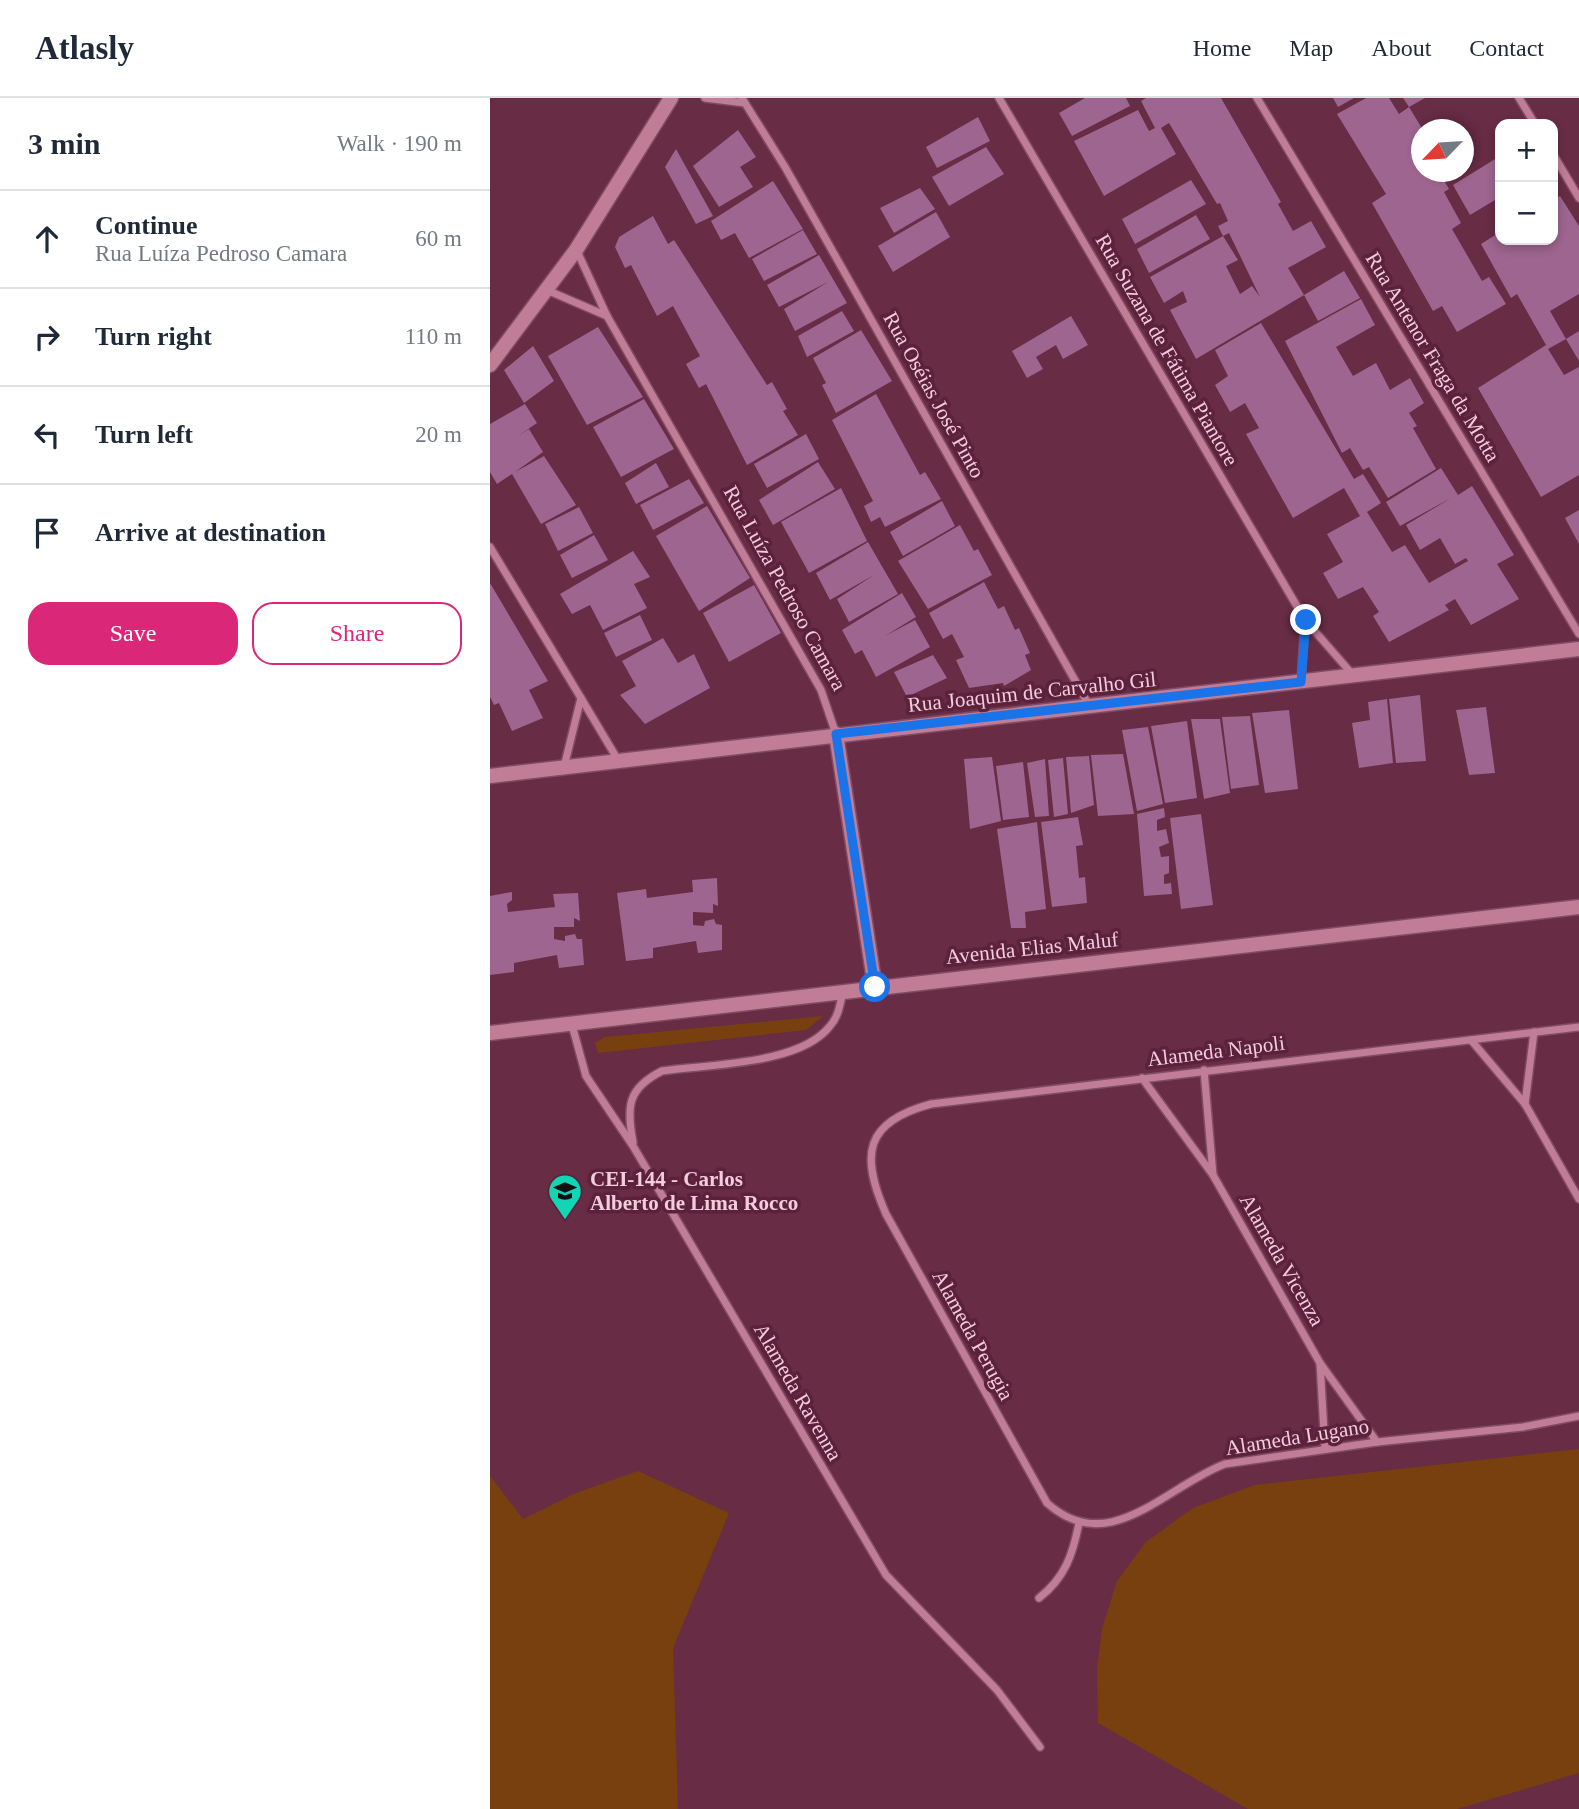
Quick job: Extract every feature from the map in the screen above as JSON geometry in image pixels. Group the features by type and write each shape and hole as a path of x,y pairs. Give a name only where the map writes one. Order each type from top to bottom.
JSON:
{"street":[{"path":"490,365 549,291 671,98"},
{"name":"Rua Oséias José Pinto","path":"705,98 743,101 785,167 1090,707"},
{"name":"Rua Suzana de Fátima Piantore","path":"999,98 1306,620 1353,676"},
{"name":"Rua Antenor Fraga da Motta","path":"1257,98 1579,634"},
{"path":"1519,98 1532,119"},
{"path":"1558,162 1579,198"},
{"name":"Rua Luíza Pedroso Camara","path":"576,250 607,316 821,690 836,734 875,987"},
{"path":"549,291 607,316"},
{"path":"490,547 618,760"},
{"path":"1301,682 1306,620"},
{"name":"Rua Joaquim de Carvalho Gil","path":"490,776 1579,649"},
{"path":"564,767 581,698"},
{"name":"Avenida Elias Maluf","path":"490,1033 1579,907"},
{"path":"633,1146 629,1108 634,1092 643,1080 663,1071 790,1053 815,1040 830,1028 838,1015 843,991"},
{"name":"Alameda Ravenna","path":"572,1025 586,1076 633,1146 886,1575 997,1690 1040,1746"},
{"name":"Alameda Napoli","path":"872,1144 883,1126 903,1112 931,1104 1579,1027"},
{"path":"1525,1104 1534,1032"},
{"path":"1471,1040 1525,1104 1579,1199"},
{"name":"Alameda Vicenza","path":"1204,1070 1213,1175"},
{"name":"Alameda Vicenza","path":"1142,1078 1213,1175 1320,1363 1377,1442"},
{"name":"Alameda Perugia","path":"872,1144 869,1164 871,1175 886,1214 1047,1503 1063,1517 1079,1523"},
{"name":"Alameda Vicenza","path":"1320,1363 1325,1450"},
{"name":"Alameda Lugano","path":"1079,1523 1100,1525 1120,1521 1205,1471 1225,1464 1377,1442 1522,1427 1579,1416"},
{"path":"1039,1598 1054,1586 1064,1571 1074,1550 1079,1523"}],"shaded area":[{"path":"823,1016 806,1030 598,1053 595,1043 605,1037"},
{"path":"1579,1449 1579,1773 1457,1809 1248,1809 1098,1723 1097,1669 1102,1629 1117,1581 1146,1542 1193,1508 1255,1485"},
{"path":"638,1471 729,1513 673,1648 678,1809 490,1809 490,1476 523,1519 576,1493"}],"building":[{"path":"1085,98 1126,98 1130,106 1072,136 1059,113"},
{"path":"1146,98 1221,98 1281,202 1278,204 1293,231 1311,221 1326,247 1288,268 1304,295 1196,359 1170,310 1187,302 1183,291 1164,303 1150,277 1223,236 1218,226 1228,221 1220,203 1217,204 1169,123 1161,128 1176,154 1104,196 1074,141 1138,110 1149,131 1155,128 1141,101","holes":["1229,233 1260,297 1252,286 1240,294 1226,266 1238,260 1223,236"]},
{"path":"1333,98 1354,98 1338,107"},
{"path":"1366,98 1389,98 1399,114 1409,107 1416,119 1411,119 1411,182 1445,182 1449,189 1444,192 1461,223 1452,229 1482,281 1489,277 1506,304 1457,332 1442,306 1433,311 1372,203 1386,194 1337,114"},
{"path":"1403,98 1425,98 1409,107"},
{"path":"978,117 990,141 937,168 926,147"},
{"path":"738,130 756,157 740,167 753,187 719,207 693,166"},
{"path":"986,147 1004,174 949,206 932,177"},
{"path":"676,149 713,216 696,224 665,167"},
{"path":"1495,159 1495,200 1470,215 1453,185 1458,182 1474,182 1474,172"},
{"path":"1191,180 1206,204 1135,244 1122,219"},
{"path":"773,181 803,229 749,258 735,233 721,240 711,221"},
{"path":"920,188 935,209 894,233 880,208"},
{"path":"1560,196 1579,226 1579,294 1550,311 1566,339 1548,349 1564,375 1579,367 1579,475 1541,497 1478,388 1546,345 1517,294 1511,298 1481,244 1495,235 1495,245 1558,245"},
{"path":"936,212 950,237 893,272 878,246"},
{"path":"1196,215 1210,239 1149,273 1137,249"},
{"path":"653,216 668,244 674,240 767,385 772,382 787,409 783,411 798,435 747,465 706,384 699,388 686,364 700,356 673,306 657,316 631,265 625,268 615,247 619,237"},
{"path":"803,230 817,254 764,281 752,259"},
{"path":"819,255 847,303 795,331 784,309 828,282 779,307 767,285"},
{"path":"1344,271 1360,298 1318,321 1304,295"},
{"path":"1361,299 1375,325 1336,347 1353,376 1376,363 1390,390 1410,378 1424,403 1409,413 1417,426 1413,428 1436,469 1388,498 1369,467 1363,470 1350,448 1342,453 1285,341"},
{"path":"842,311 854,331 807,357 798,336"},
{"path":"1071,316 1088,345 1063,359 1056,345 1036,357 1043,369 1027,378 1012,351"},
{"path":"1261,323 1354,479 1363,474 1381,503 1367,512 1392,552 1405,545 1429,583 1468,561 1466,558 1455,564 1440,538 1420,550 1406,525 1451,498 1400,526 1386,502 1441,468 1458,495 1472,486 1514,555 1497,564 1519,599 1471,625 1455,599 1445,605 1449,610 1389,642 1373,616 1379,612 1363,587 1338,599 1323,573 1343,562 1327,534 1360,516 1344,488 1293,518 1246,434 1259,428 1245,403 1230,412 1215,385 1228,376 1215,350"},
{"path":"598,327 643,397 587,425 548,356"},
{"path":"861,330 892,381 836,413 822,385 826,383 813,358"},
{"path":"1579,331 1579,361 1566,339"},
{"path":"533,346 554,381 524,403 504,370"},
{"path":"876,394 920,475 925,472 941,499 885,527 880,517 871,522 864,506 873,501 832,420"},
{"path":"644,399 674,449 621,477 593,427"},
{"path":"525,404 537,423 518,436 529,429 543,452 515,472 544,456 576,505 541,524 512,474 497,484 490,472 490,424"},
{"path":"806,434 819,459 767,488 754,464"},
{"path":"818,462 835,489 773,525 759,500"},
{"path":"656,463 669,487 636,504 625,483"},
{"path":"689,479 704,503 653,530 640,505"},
{"path":"841,488 867,541 809,573 781,522"},
{"path":"942,501 955,526 903,556 890,532"},
{"path":"707,506 750,578 699,611 656,536"},
{"path":"579,507 593,533 558,551 545,524"},
{"path":"1579,510 1579,544 1565,518"},
{"path":"960,525 974,551 978,549 992,575 928,609 898,561"},
{"path":"594,535 608,560 572,578 560,555"},
{"path":"868,542 898,594 849,622 837,599 874,575 830,600 816,573"},
{"path":"633,551 650,577 634,584 647,608 603,630 590,605 572,614 560,594"},
{"path":"984,582 998,609 1004,606 1015,630 1019,628 1030,653 1025,655 1031,670 1004,686 1003,683 969,688 956,660 964,657 952,634 943,639 929,613"},
{"path":"490,583 548,681 529,690 543,718 512,731 499,703 494,705 490,697"},
{"path":"754,585 781,633 729,662 703,613"},
{"path":"902,593 916,617 885,636 915,620 930,647 876,677 862,650 855,654 842,630"},
{"path":"640,615 652,640 616,657 604,633"},
{"path":"663,638 678,663 694,654 710,688 645,724 620,695 636,686 622,661"},
{"path":"933,655 947,678 907,697 894,672"},
{"path":"1420,695 1426,761 1396,763 1389,699"},
{"path":"1387,699 1393,763 1359,768 1352,723 1370,720 1368,702"},
{"path":"1486,707 1495,773 1469,775 1456,710"},
{"path":"1289,710 1298,789 1265,793 1252,713"},
{"path":"1250,716 1259,785 1231,789 1222,717"},
{"path":"1191,719 1220,719 1230,793 1204,799"},
{"path":"1187,721 1197,798 1165,803 1151,726"},
{"path":"1148,727 1163,804 1137,811 1122,730"},
{"path":"1123,754 1134,814 1098,816 1091,755"},
{"path":"1089,756 1094,805 1071,813 1066,757"},
{"path":"992,757 1001,821 970,829 964,759"},
{"path":"1063,758 1068,814 1054,817 1048,760"},
{"path":"1045,759 1049,816 1035,817 1027,763"},
{"path":"1023,762 1029,817 1003,820 996,766"},
{"path":"1164,808 1165,817 1157,820 1157,831 1166,829 1169,843 1159,847 1161,857 1169,856 1169,873 1164,875 1164,884 1171,883 1172,894 1144,896 1137,814"},
{"path":"1201,814 1213,905 1181,909 1170,818"},
{"path":"1078,817 1083,845 1076,846 1079,878 1085,877 1087,903 1052,907 1041,822"},
{"path":"1037,822 1046,909 1025,912 1026,928 1011,928 997,829"},
{"path":"717,878 718,906 713,904 713,913 693,912 693,925 704,926 705,921 714,919 716,924 722,925 722,950 698,953 696,941 653,948 653,958 626,961 617,893 646,889 647,898 693,892 692,880"},
{"path":"512,892 512,900 507,904 508,912 555,907 553,894 578,893 580,921 574,918 574,927 554,927 554,939 565,941 565,936 575,934 577,939 582,939 584,965 559,968 557,955 514,963 514,972 490,975 490,896"}],"place":[{"name":"CEI-144 - Carlos Alberto de Lima Rocco","path":"565,1221"}],"route":[{"path":"875,987 836,734 1301,682 1306,620"}]}
